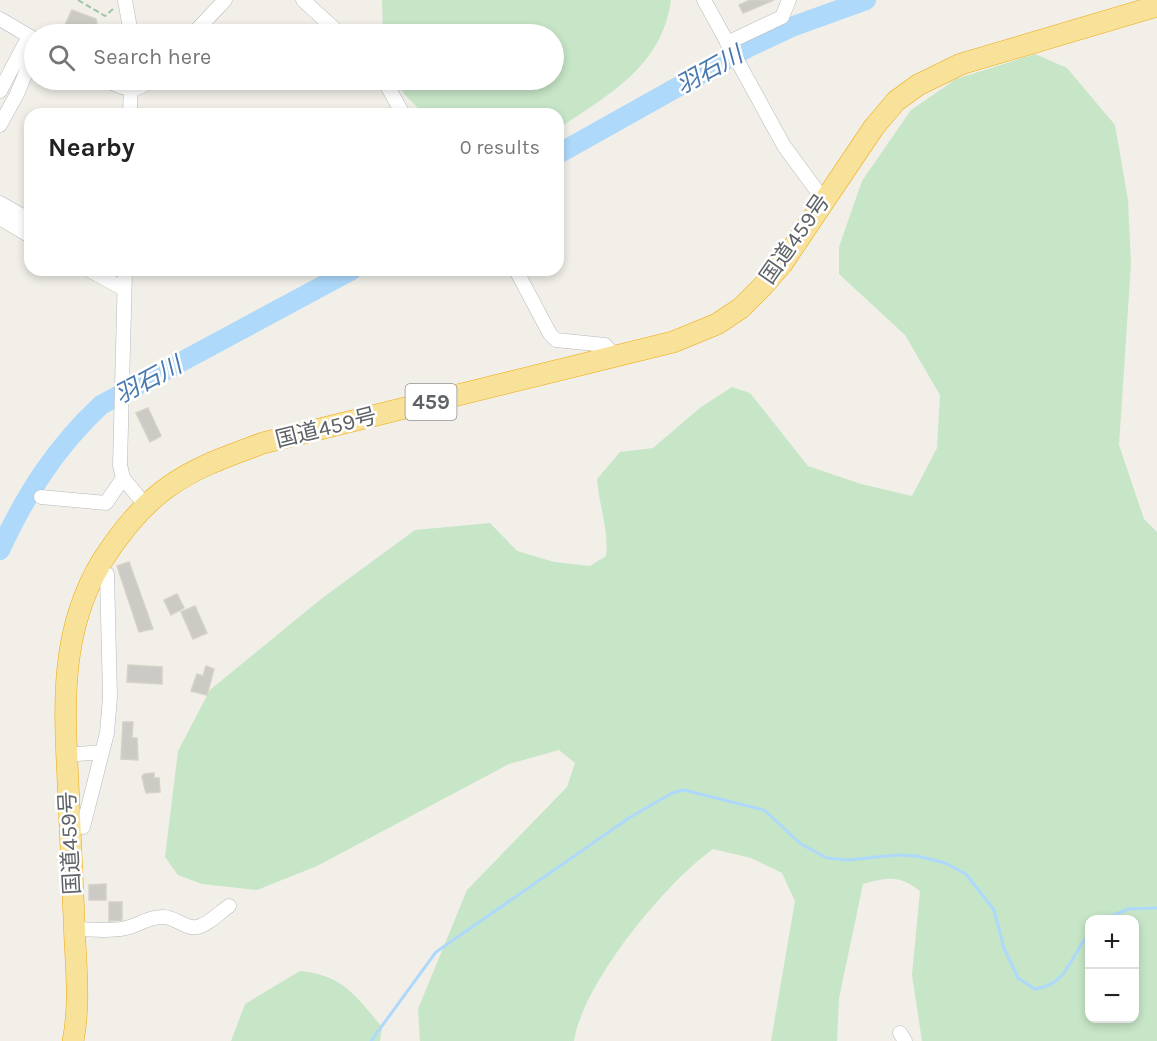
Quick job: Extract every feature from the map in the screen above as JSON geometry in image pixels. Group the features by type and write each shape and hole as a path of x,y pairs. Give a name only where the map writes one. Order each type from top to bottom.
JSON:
{"highway":[{"name":"国道459号","path":"73,1041 77,993 64,706 68,653 81,602 93,575 112,545 146,507 168,487 191,473 224,457 263,444 614,356 695,334 717,324 741,308 782,264 823,199 874,127 896,101 918,85 961,63 1157,6"}],"street":[{"path":"202,24 225,0"},
{"path":"303,0 329,24"},
{"path":"704,0 784,146 823,199"},
{"path":"729,46 782,17 789,0"},
{"path":"122,3 127,24"},
{"path":"0,19 24,32"},
{"path":"0,91 24,50"},
{"path":"0,125 24,77"},
{"path":"130,108 131,90"},
{"path":"390,90 400,108"},
{"path":"0,203 15,219"},
{"path":"100,276 124,289"},
{"path":"125,276 119,452 123,478 146,507"},
{"path":"519,276 550,334 556,340 605,345 614,356"},
{"path":"41,497 106,503 123,478"},
{"path":"83,827 102,752 110,697 107,574"},
{"path":"66,755 102,752"},
{"path":"74,929 118,930 130,928 145,919 160,917 172,917 186,926 198,927 229,906"}],"path":[{"path":"78,0 105,16 122,3"}],"green space":[{"path":"382,0 671,0 666,23 657,44 645,61 614,90 564,125 564,108 418,108 402,90 564,90 564,24 383,24"},
{"path":"1035,54 1067,68 1115,125 1128,200 1131,263 1119,445 1144,519 1157,532 1157,1041 922,1041 912,975 920,891 906,882 893,879 863,884 839,998 837,1041 771,1041 795,901 782,873 751,858 713,849 672,885 629,936 593,991 581,1017 574,1041 420,1041 418,1009 467,890 567,787 575,763 559,750 509,764 317,866 257,890 202,884 178,875 165,857 178,751 210,690 321,599 415,530 490,523 517,551 554,562 590,566 606,556 607,546 597,479 620,452 653,448 701,407 732,387 750,393 808,466 861,484 912,496 937,448 940,395 905,335 839,274 839,247 862,181 911,110 956,79"},
{"path":"300,971 327,977 347,989 382,1027 380,1041 231,1041 245,1004"}],"building":[{"path":"750,0 774,0 743,13 739,5"},
{"path":"72,10 96,19 97,24 65,24"},
{"path":"148,408 161,436 150,442 136,413"},
{"path":"129,562 153,629 139,632 117,566"},
{"path":"177,594 184,608 171,615 164,600"},
{"path":"195,606 207,633 193,639 181,612"},
{"path":"128,665 162,667 162,684 127,682"},
{"path":"206,666 214,669 207,695 191,691 197,674 203,676"},
{"path":"123,722 133,722 132,738 137,738 138,760 121,759"},
{"path":"154,773 154,778 159,778 160,792 146,793 142,777 144,774"},
{"path":"106,884 106,900 89,900 89,885"},
{"path":"109,902 122,902 122,920 109,921"}],"waterway":[{"name":"羽石川","path":"564,151 749,47 794,26 866,0"},
{"name":"羽石川","path":"0,550 43,472 70,437 101,405 341,276"},
{"path":"371,1041 436,952 629,818 672,793 684,790 764,810 801,844 827,858 848,860 897,855 917,856 945,863 966,874 994,910 1004,948 1018,978 1035,989 1046,986 1062,975 1085,939"},
{"path":"1114,915 1128,909 1157,908"}]}
